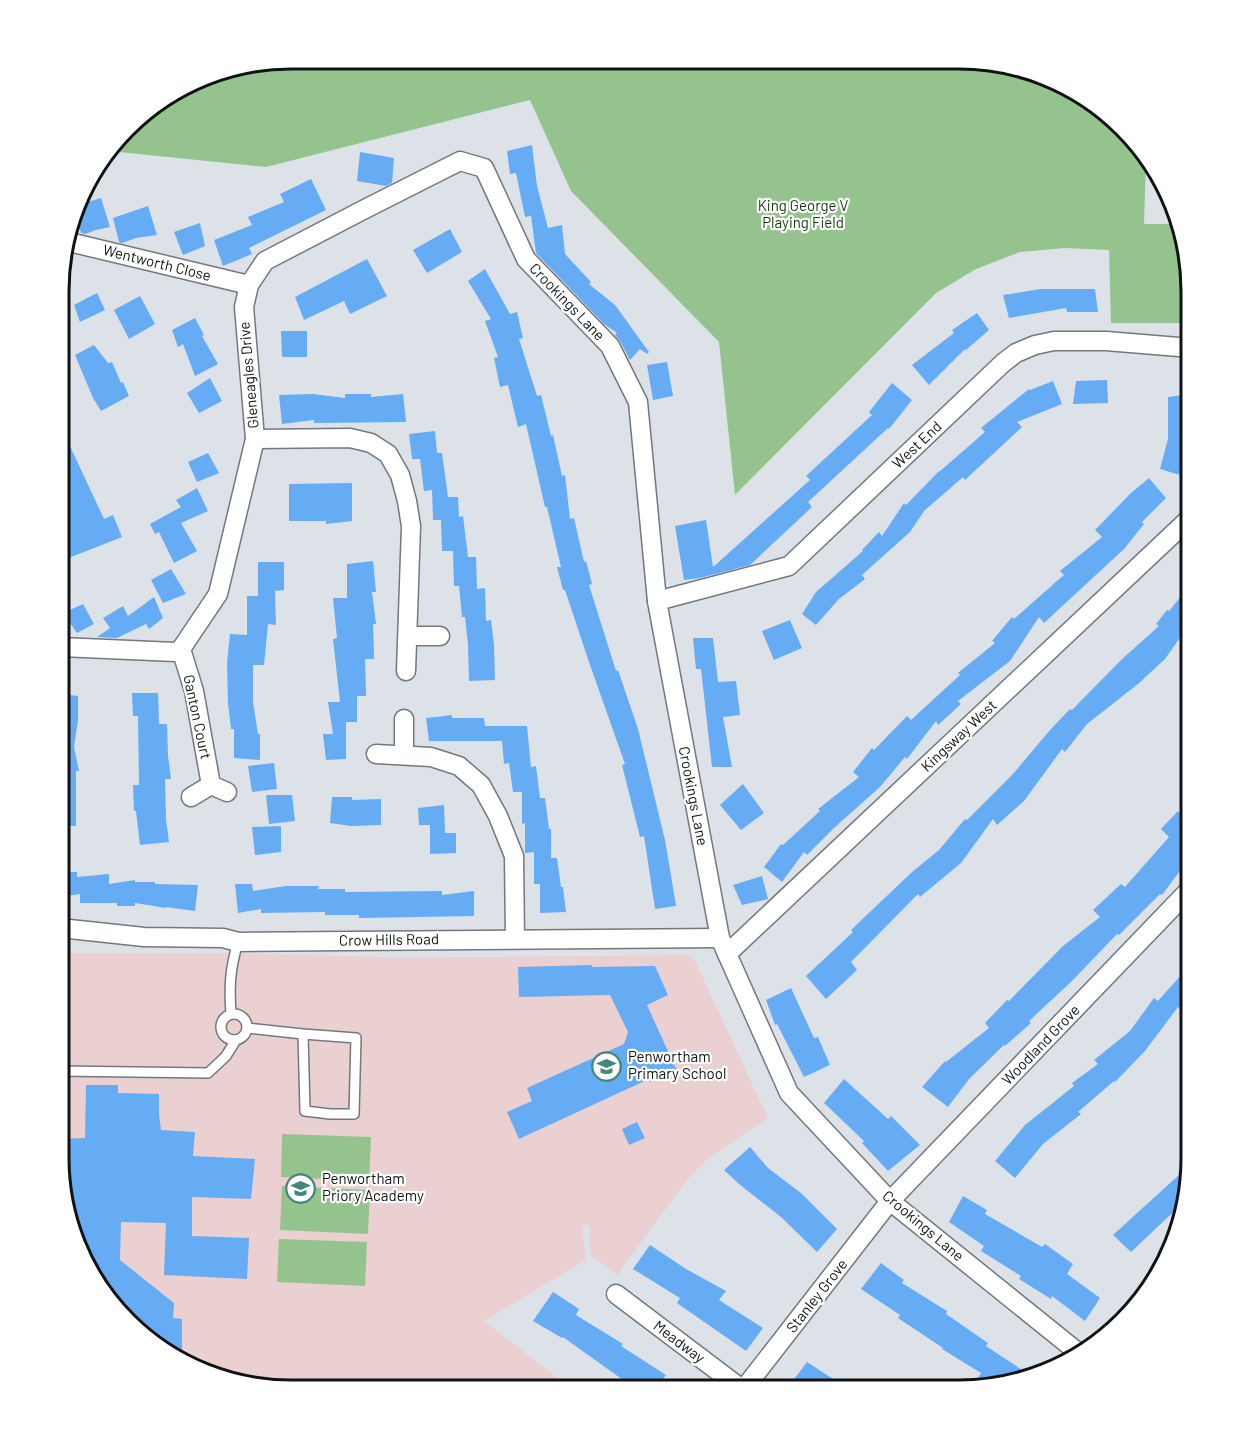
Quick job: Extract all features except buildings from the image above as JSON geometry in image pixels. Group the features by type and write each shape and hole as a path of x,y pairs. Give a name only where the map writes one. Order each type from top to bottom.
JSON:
{"street":[{"name":"Gleneagles Drive","path":"181,649 218,594 255,439 244,307 249,285 265,261 460,161"},
{"name":"Crookings Lane","path":"460,161 484,168 526,260 610,346 638,402 657,601 724,946 789,1093 890,1201 1073,1348"},
{"name":"Wentworth Close","path":"74,243 249,285"},
{"name":"West End","path":"657,601 789,566 1016,353 1035,345 1054,341 1106,341 1181,347"},
{"path":"255,439 350,438 371,444 388,454 400,475 408,501 411,526 406,671"},
{"name":"Kingsway West","path":"724,946 1181,526"},
{"path":"408,636 440,636"},
{"path":"69,647 176,652 181,649"},
{"name":"Ganton Court","path":"181,649 219,788 191,797"},
{"path":"404,719 404,755"},
{"path":"376,754 431,756 459,766 480,785 498,816 514,856 515,939"},
{"name":"Woodland Grove","path":"890,1201 1181,898"},
{"name":"Crow Hills Road","path":"69,929 144,937 223,938 238,942 515,939 724,946"},
{"name":"Stanley Grove","path":"751,1380 890,1201"},
{"name":"Meadway","path":"616,1294 730,1380"}],"lane":[{"path":"231,1014 229,992 231,964 238,942"},
{"path":"69,1071 208,1073 226,1056 236,1040 244,1036 247,1028 245,1020 239,1015 231,1014 224,1019 221,1027 227,1038 236,1040"},
{"path":"247,1028 356,1038 354,1114 330,1114 305,1110 303,1034"}],"shaded area":[{"name":"Penwortham Priory Academy","path":"69,953 224,953 385,957 387,961 387,958 689,955 695,961 768,1118 705,1161 688,1179 617,1275 591,1256 589,1225 582,1226 586,1260 484,1321 560,1380 277,1380 248,1376 206,1363 168,1343 145,1325 124,1304 99,1269 86,1243 73,1201 69,1172"}],"green space":[{"name":"King George V Playing Field","path":"277,69 973,69 1002,73 1044,86 1082,106 1116,134 1144,168 1144,224 1170,224 1177,248 1181,277 1181,323 1111,323 1109,250 1065,248 1020,252 976,269 936,293 735,495 719,342 571,191 530,100 266,167 118,152 134,134 156,115 193,92 248,73"},
{"path":"282,1134 371,1137 369,1181 281,1177"},
{"path":"282,1186 370,1190 368,1234 280,1230"},
{"path":"279,1239 367,1242 365,1286 277,1282"}],"place":[{"name":"Penwortham Primary School","path":"607,1066"},
{"name":"Penwortham Priory Academy","path":"301,1188"}]}
